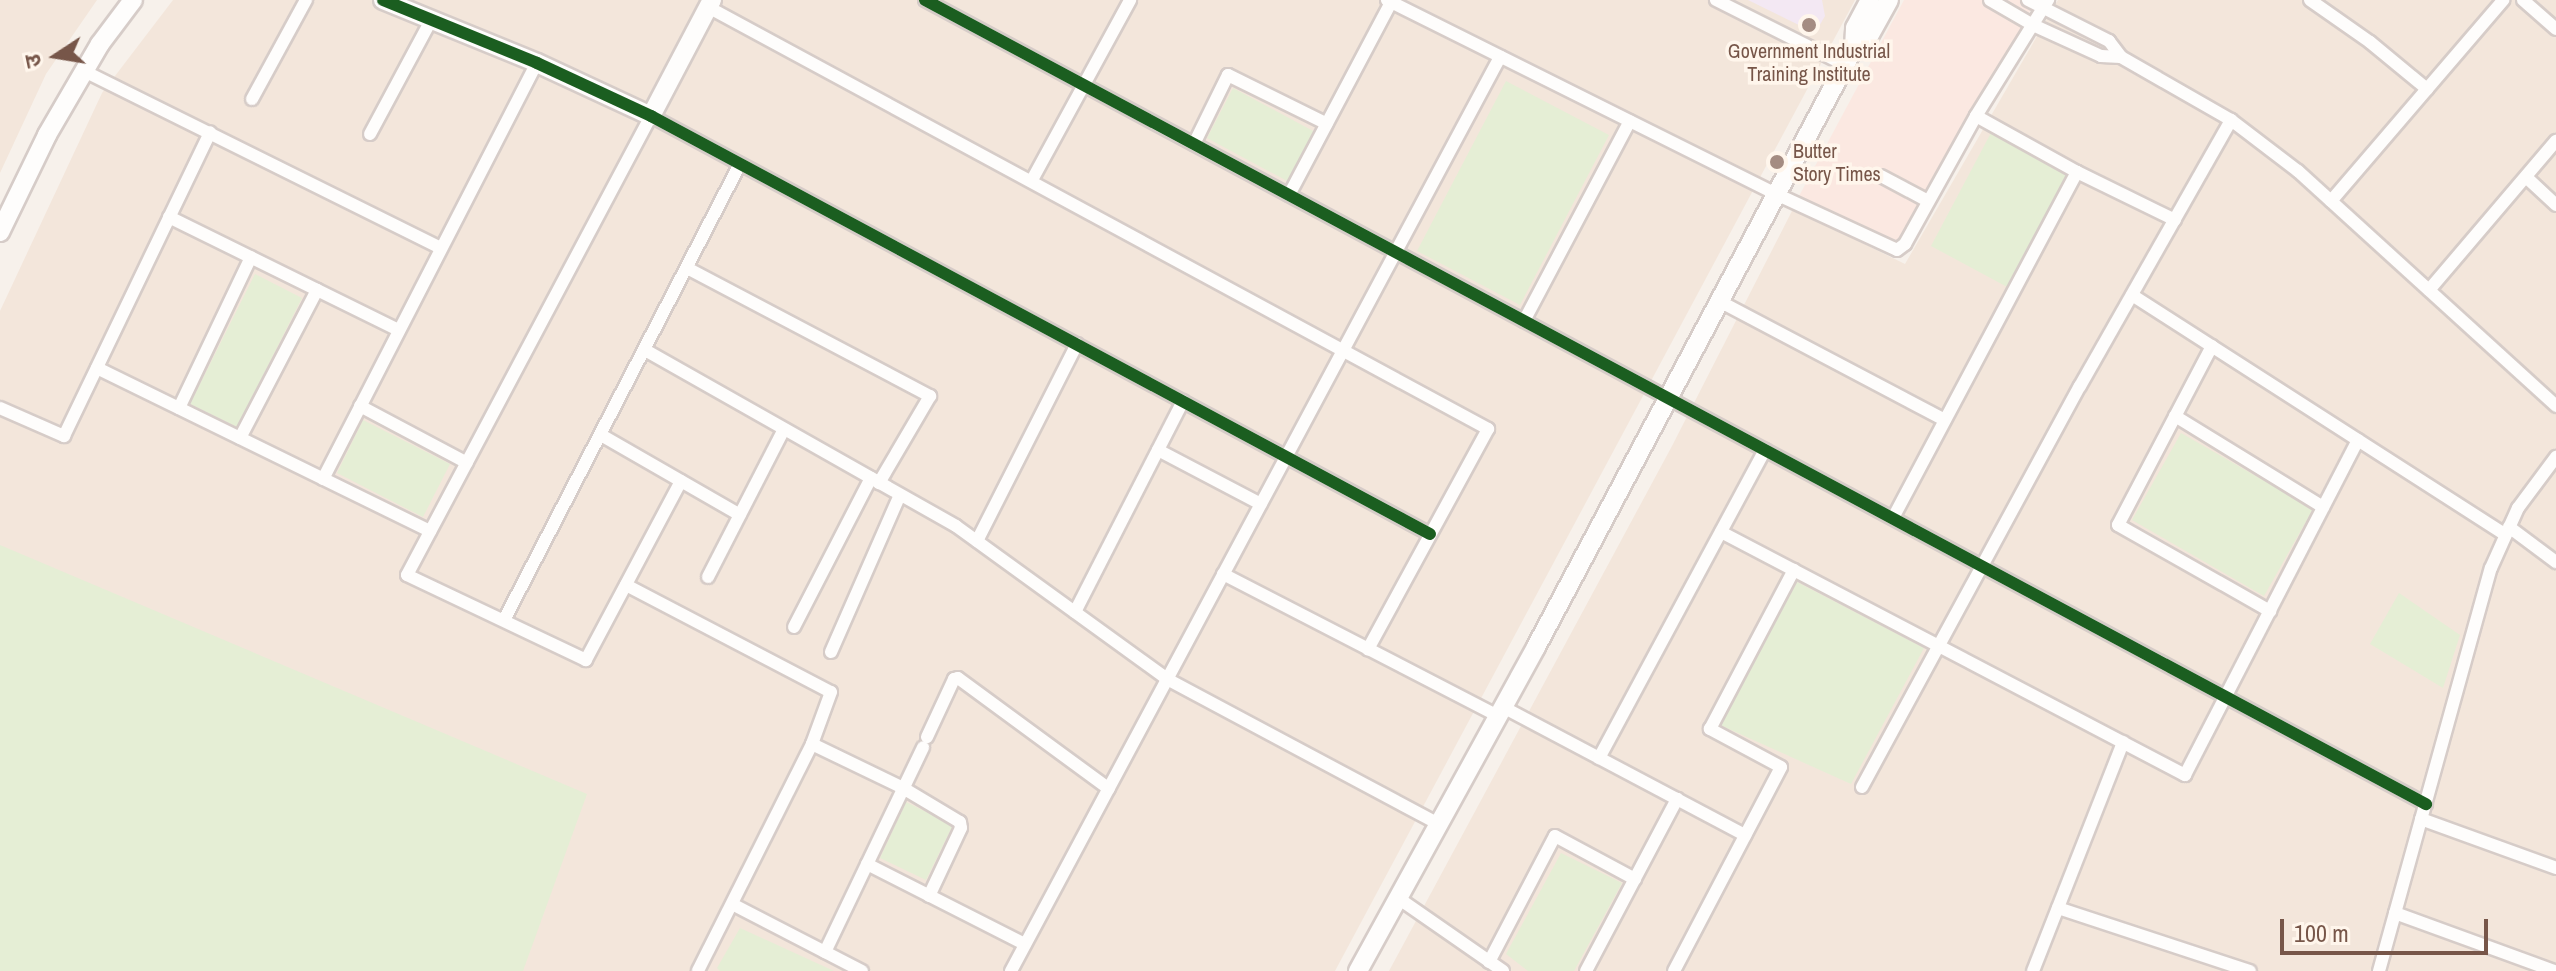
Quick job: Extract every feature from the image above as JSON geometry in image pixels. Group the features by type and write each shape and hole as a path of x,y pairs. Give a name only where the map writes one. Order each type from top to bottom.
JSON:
{"main road":[{"path":"0,232 47,135 84,71 133,0"},
{"path":"383,0 430,22 537,63 651,116 710,4"},
{"path":"1854,48 1855,28 1870,0"},
{"path":"1358,971 1500,712 1854,48 1869,36 1889,0"}],"street":[{"path":"252,99 306,0"},
{"path":"925,0 2426,804"},
{"path":"1032,180 1081,84 1130,0"},
{"path":"1716,0 1845,65"},
{"path":"1990,0 2033,25 2101,56 2121,57"},
{"path":"2028,0 2045,4 2109,41 2121,57 2231,120 2331,201 2556,406"},
{"path":"2310,0 2370,42 2427,89"},
{"path":"2331,201 2503,0"},
{"path":"2523,0 2556,29"},
{"path":"1289,195 1389,1 1776,194 1897,250 1905,244 1976,116 2045,4"},
{"path":"710,4 1488,429 1368,649"},
{"path":"370,134 430,22"},
{"path":"1011,971 1500,57"},
{"path":"323,479 537,63"},
{"path":"84,71 441,248"},
{"path":"1194,144 1228,75 1327,124"},
{"path":"681,481 586,660 407,575 651,116 1430,534"},
{"path":"1976,116 2077,172 2175,220"},
{"path":"1862,787 1981,566 2231,120"},
{"path":"1524,321 1630,121"},
{"path":"0,408 64,436 210,132"},
{"path":"2429,290 2556,141"},
{"path":"504,620 740,164"},
{"path":"1893,518 2077,172"},
{"path":"1881,176 1928,201"},
{"path":"2526,177 2556,205"},
{"path":"169,217 399,330"},
{"path":"179,408 251,257"},
{"path":"687,268 930,396 875,480 794,627"},
{"path":"240,438 317,290"},
{"path":"2132,295 2556,562"},
{"path":"1719,301 1945,420"},
{"path":"977,541 1077,344"},
{"path":"2212,346 2118,525 2270,611"},
{"path":"645,350 977,541 1167,679 1439,824"},
{"path":"97,368 430,531"},
{"path":"1075,612 1183,401"},
{"path":"360,406 467,463"},
{"path":"2175,416 2323,507"},
{"path":"708,577 784,429"},
{"path":"601,435 740,515"},
{"path":"1721,532 2185,775 2358,440"},
{"path":"1158,450 1261,504"},
{"path":"1599,758 1765,450"},
{"path":"2379,971 2491,568 2518,508 2556,457"},
{"path":"831,652 900,495"},
{"path":"1674,971 1781,767 1710,729 1794,570"},
{"path":"1223,574 1368,649 1599,758 1745,835"},
{"path":"626,585 828,689 831,697 812,744 734,905 698,971"},
{"path":"825,952 956,678 1109,789"},
{"path":"2033,971 2123,742"},
{"path":"812,744 903,788 958,820 961,825 929,896"},
{"path":"1586,971 1677,799"},
{"path":"2421,819 2556,868"},
{"path":"1489,962 1555,836 1635,879"},
{"path":"867,864 1025,944"},
{"path":"1398,898 1503,971"},
{"path":"734,905 862,971"},
{"path":"2058,908 2250,971"},
{"path":"2395,913 2554,971"},
{"path":"2509,971 2513,957"}],"shaded area":[{"path":"0,0 97,0 46,74 0,173"},
{"path":"173,0 1855,0 1335,971 0,971 0,311 102,93"},
{"name":"Government Industrial Training Institute","path":"1748,0 1822,0 1825,16 1815,33"},
{"path":"1904,0 2036,0 1903,248 1798,198"},
{"path":"2058,0 2556,0 2556,971 1389,971 1672,446 1793,209 1905,264"}],"green space":[{"path":"1506,81 1609,135 1520,305 1417,251"},
{"path":"1233,88 1315,132 1289,182 1207,138"},
{"path":"1993,129 2071,171 2009,288 1931,246"},
{"path":"255,274 302,298 237,427 190,404"},
{"path":"363,420 450,464 423,517 337,473"},
{"path":"2181,433 2313,509 2264,596 2132,520"},
{"path":"0,545 587,794 523,971 0,971"},
{"path":"1797,582 1924,648 1851,784 1720,725"},
{"path":"2399,593 2460,635 2443,688 2370,644"},
{"path":"906,802 953,825 926,880 880,858"},
{"path":"1561,853 1622,883 1574,971 1528,971 1506,954"},
{"path":"740,928 834,971 720,971 717,968"}],"cycle path":[{"path":"383,0 537,63 651,116 1430,534"},
{"path":"925,0 2426,804"}],"place":[{"name":"Government Industrial Training Institute","path":"1809,25"},
{"name":"Butter Story Times","path":"1777,162"}]}
